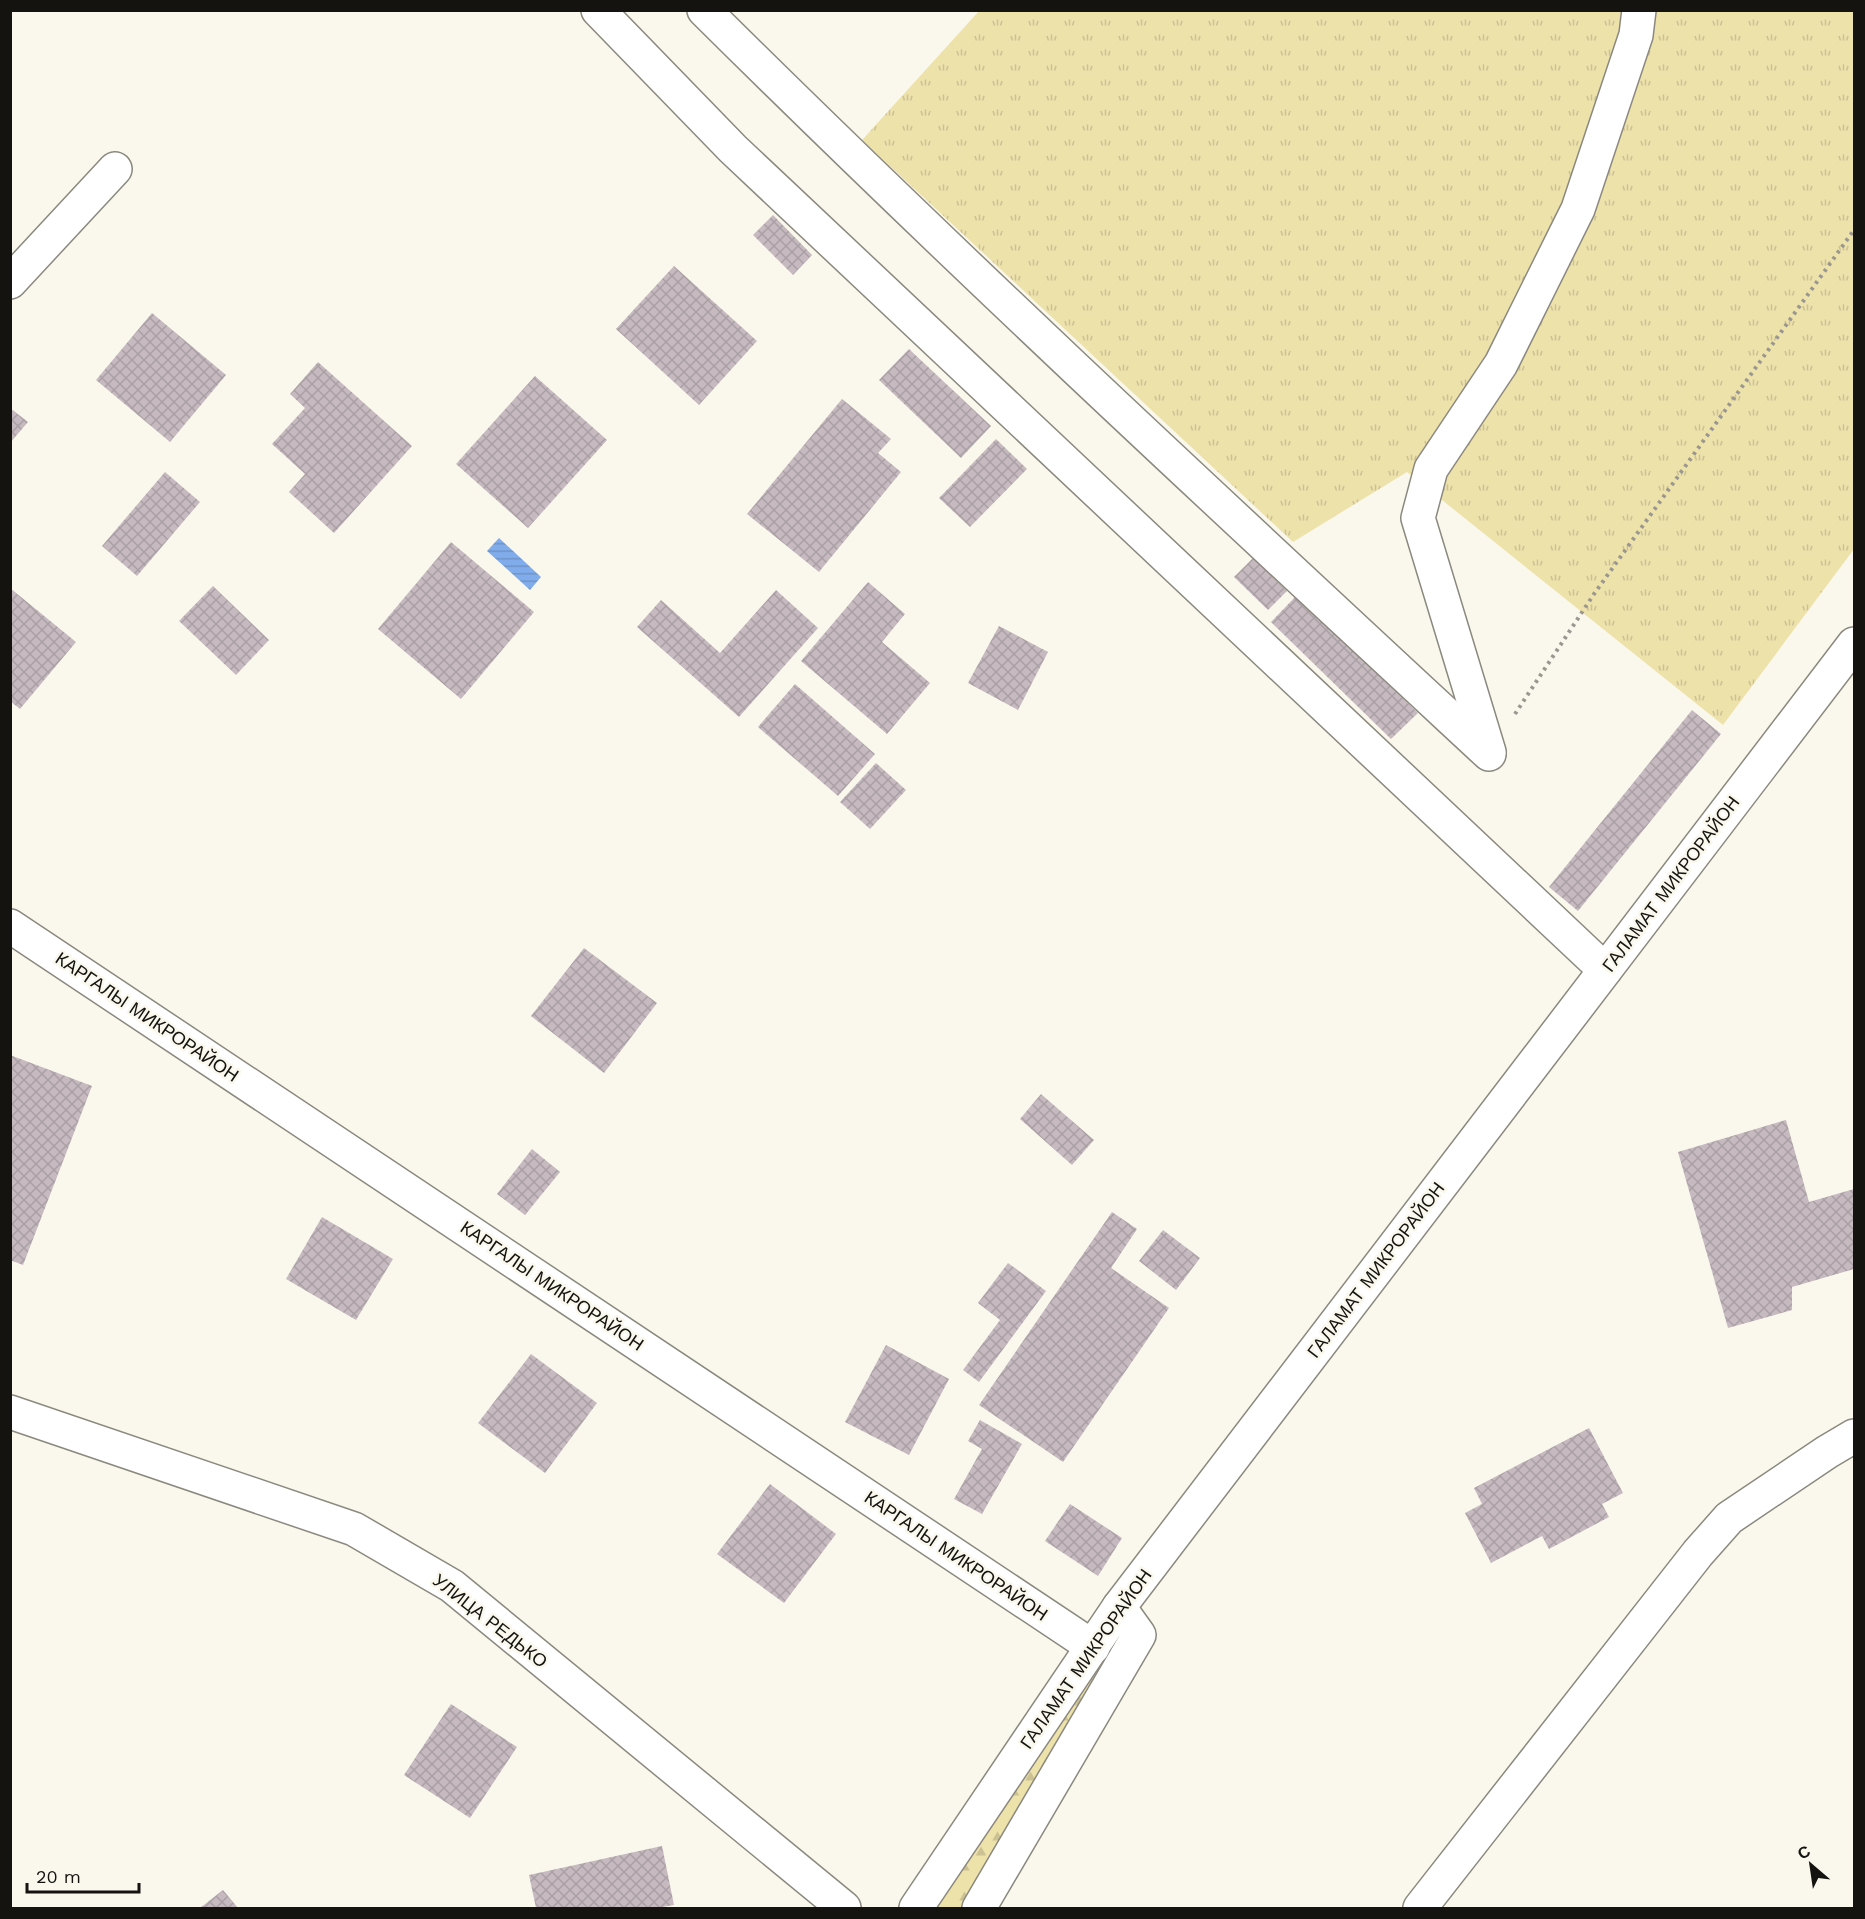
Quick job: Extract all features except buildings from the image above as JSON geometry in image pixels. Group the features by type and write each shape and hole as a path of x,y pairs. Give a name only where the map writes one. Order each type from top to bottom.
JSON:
{"street":[{"path":"598,10 733,149 1605,970"},
{"path":"704,10 803,109 1152,441 1489,754"},
{"path":"1489,754 1418,518 1431,469 1501,364 1578,209 1636,35 1640,10"},
{"path":"10,282 115,169"},
{"name":"ГАЛАМАТ МИКРОРАЙОН","path":"916,1908 1119,1607 1854,644"},
{"name":"КАРГАЛЫ МИКРОРАЙОН","path":"10,926 1093,1647"},
{"name":"УЛИЦА РЕДЬКО","path":"10,1412 354,1529 452,1586 844,1908"},
{"path":"1420,1908 1698,1553 1729,1518 1776,1485 1854,1436"},
{"path":"979,1908 1138,1635 1119,1607"}],"path":[{"path":"1489,754 1594,594 1854,230"}],"green space":[{"path":"979,11 1854,11 1854,549 1723,725 1407,472 1293,542 862,140"},
{"path":"1088,1662 1109,1686 964,1908 930,1908"}],"water":[{"path":"499,538 541,577 530,590 487,551"}]}
